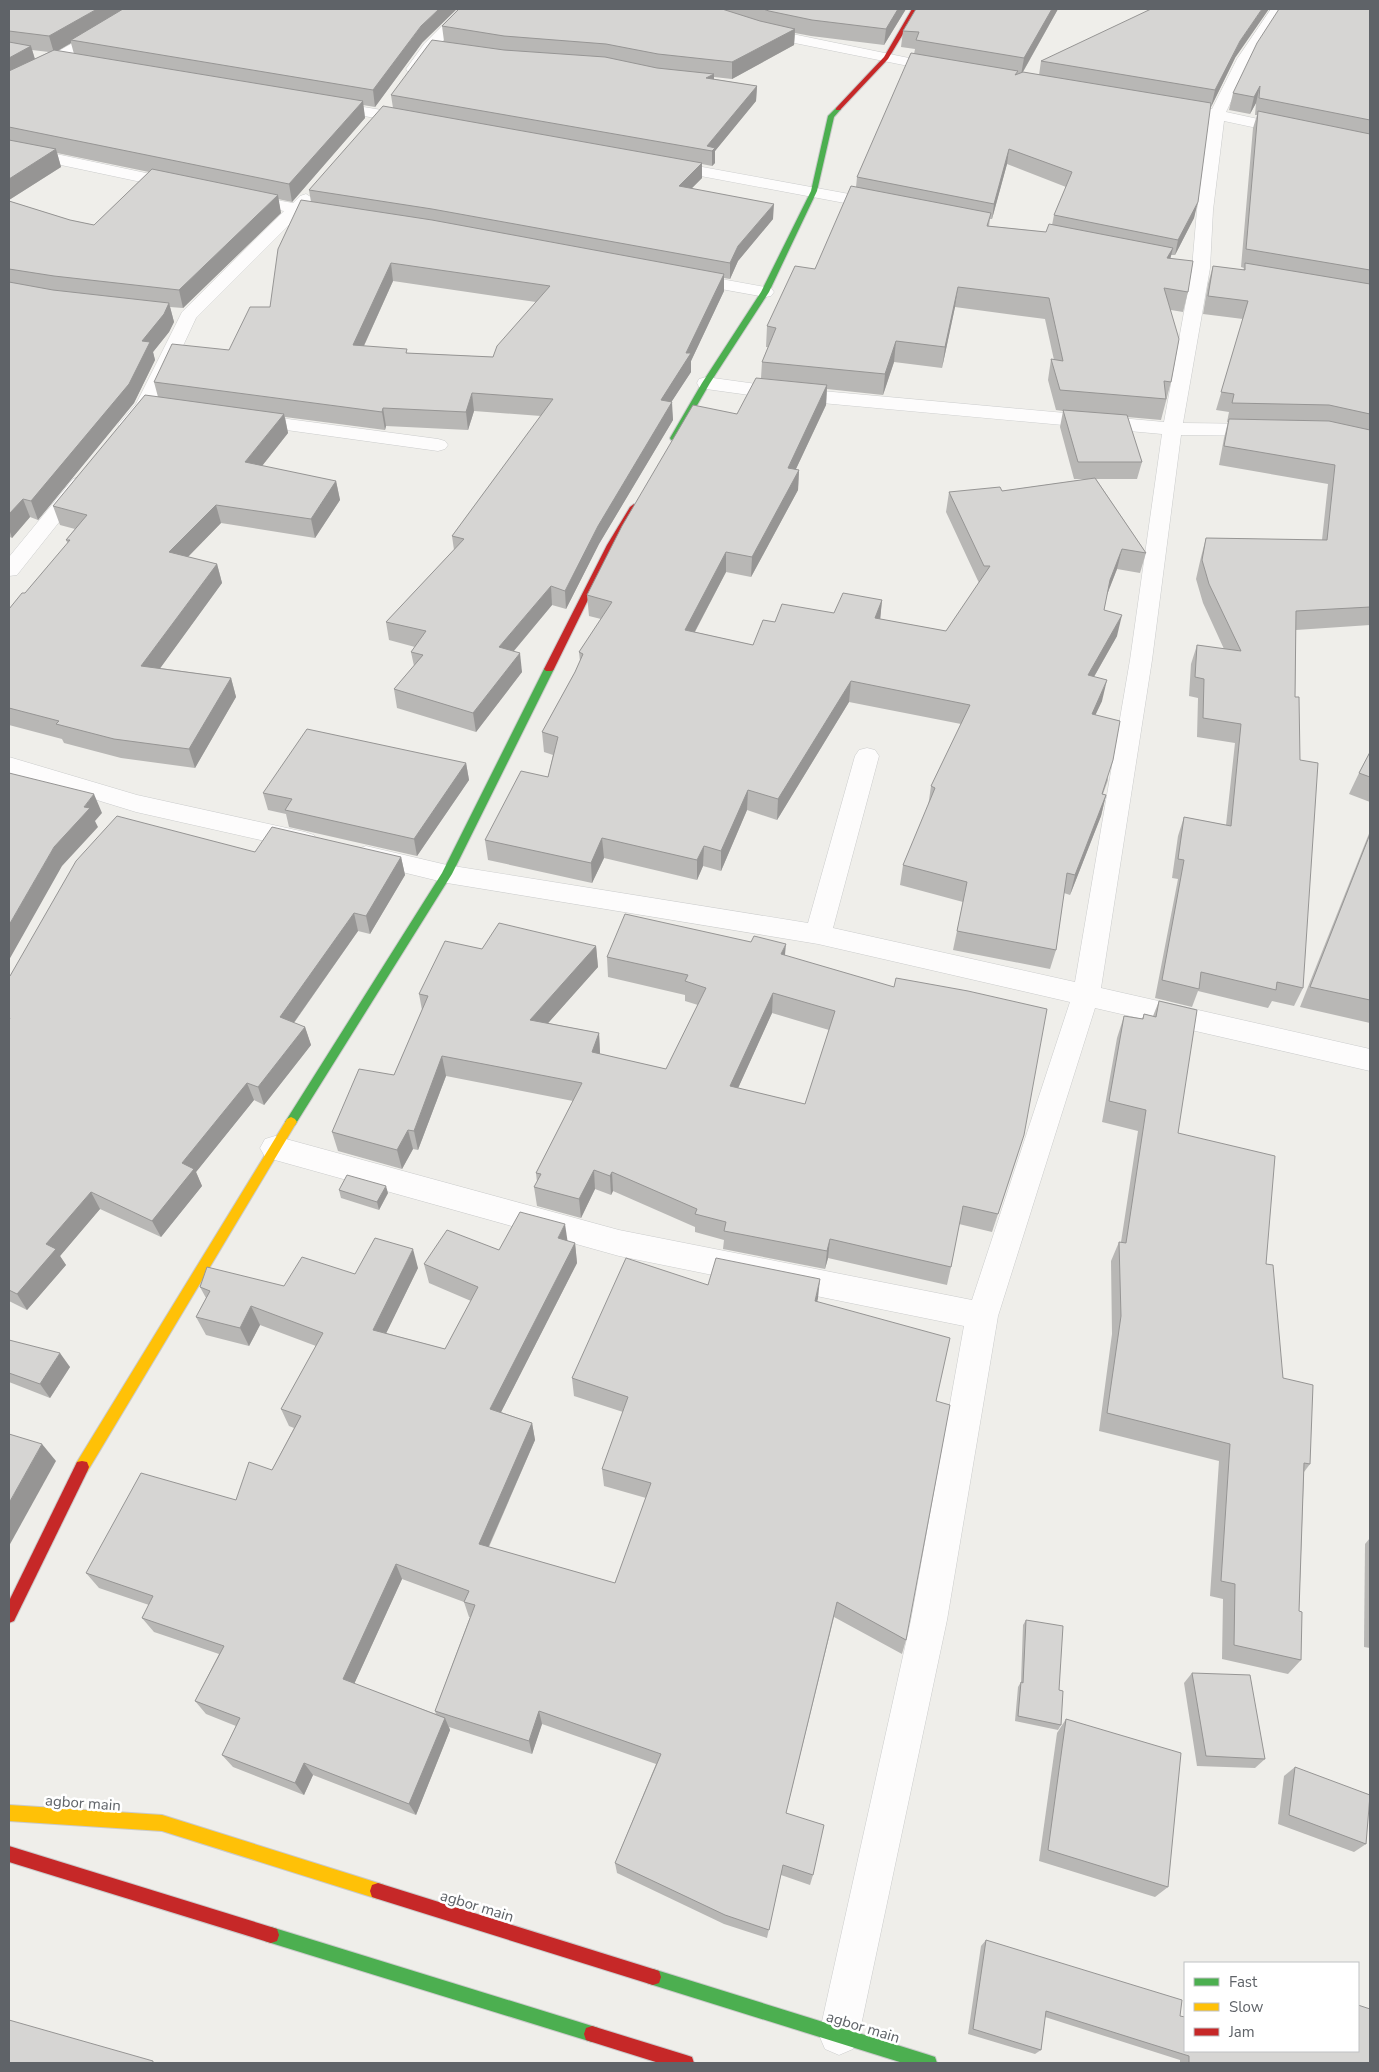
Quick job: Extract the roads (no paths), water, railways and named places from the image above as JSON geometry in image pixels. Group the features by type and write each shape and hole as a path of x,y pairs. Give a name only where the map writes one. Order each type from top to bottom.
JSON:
{"street":[{"path":"9,85 56,60 142,9"},
{"path":"402,84 429,48 467,9"},
{"path":"694,9 766,33 955,71"},
{"path":"666,451 706,383 766,292 814,191 831,116 886,58 915,9"},
{"path":"839,2035 928,1620 982,1316 1086,994 1139,670 1172,429 1201,268 1205,210 1218,114 1244,59 1278,9"},
{"path":"429,48 448,50"},
{"path":"28,55 76,63"},
{"path":"367,129 391,99"},
{"path":"311,103 428,123"},
{"path":"1188,109 1303,133"},
{"path":"9,149 194,188"},
{"path":"650,162 814,191 901,209"},
{"path":"114,442 145,406 188,316 297,210 316,188"},
{"path":"231,196 297,210 346,217"},
{"path":"668,274 766,292"},
{"path":"168,314 188,316"},
{"path":"706,383 778,393 1172,429 1286,431"},
{"path":"145,406 164,408"},
{"path":"233,417 438,445"},
{"path":"9,570 90,471"},
{"path":"9,1616 74,1480 275,1148 447,874 612,545 641,494"},
{"path":"818,934 867,756"},
{"path":"9,765 136,803 447,874 818,934 1370,1060"},
{"path":"117,824 136,803"},
{"path":"275,1148 619,1243 982,1316"},
{"name":"agbor main","path":"9,1813 162,1823 929,2063"},
{"path":"9,1854 686,2063"}]}
